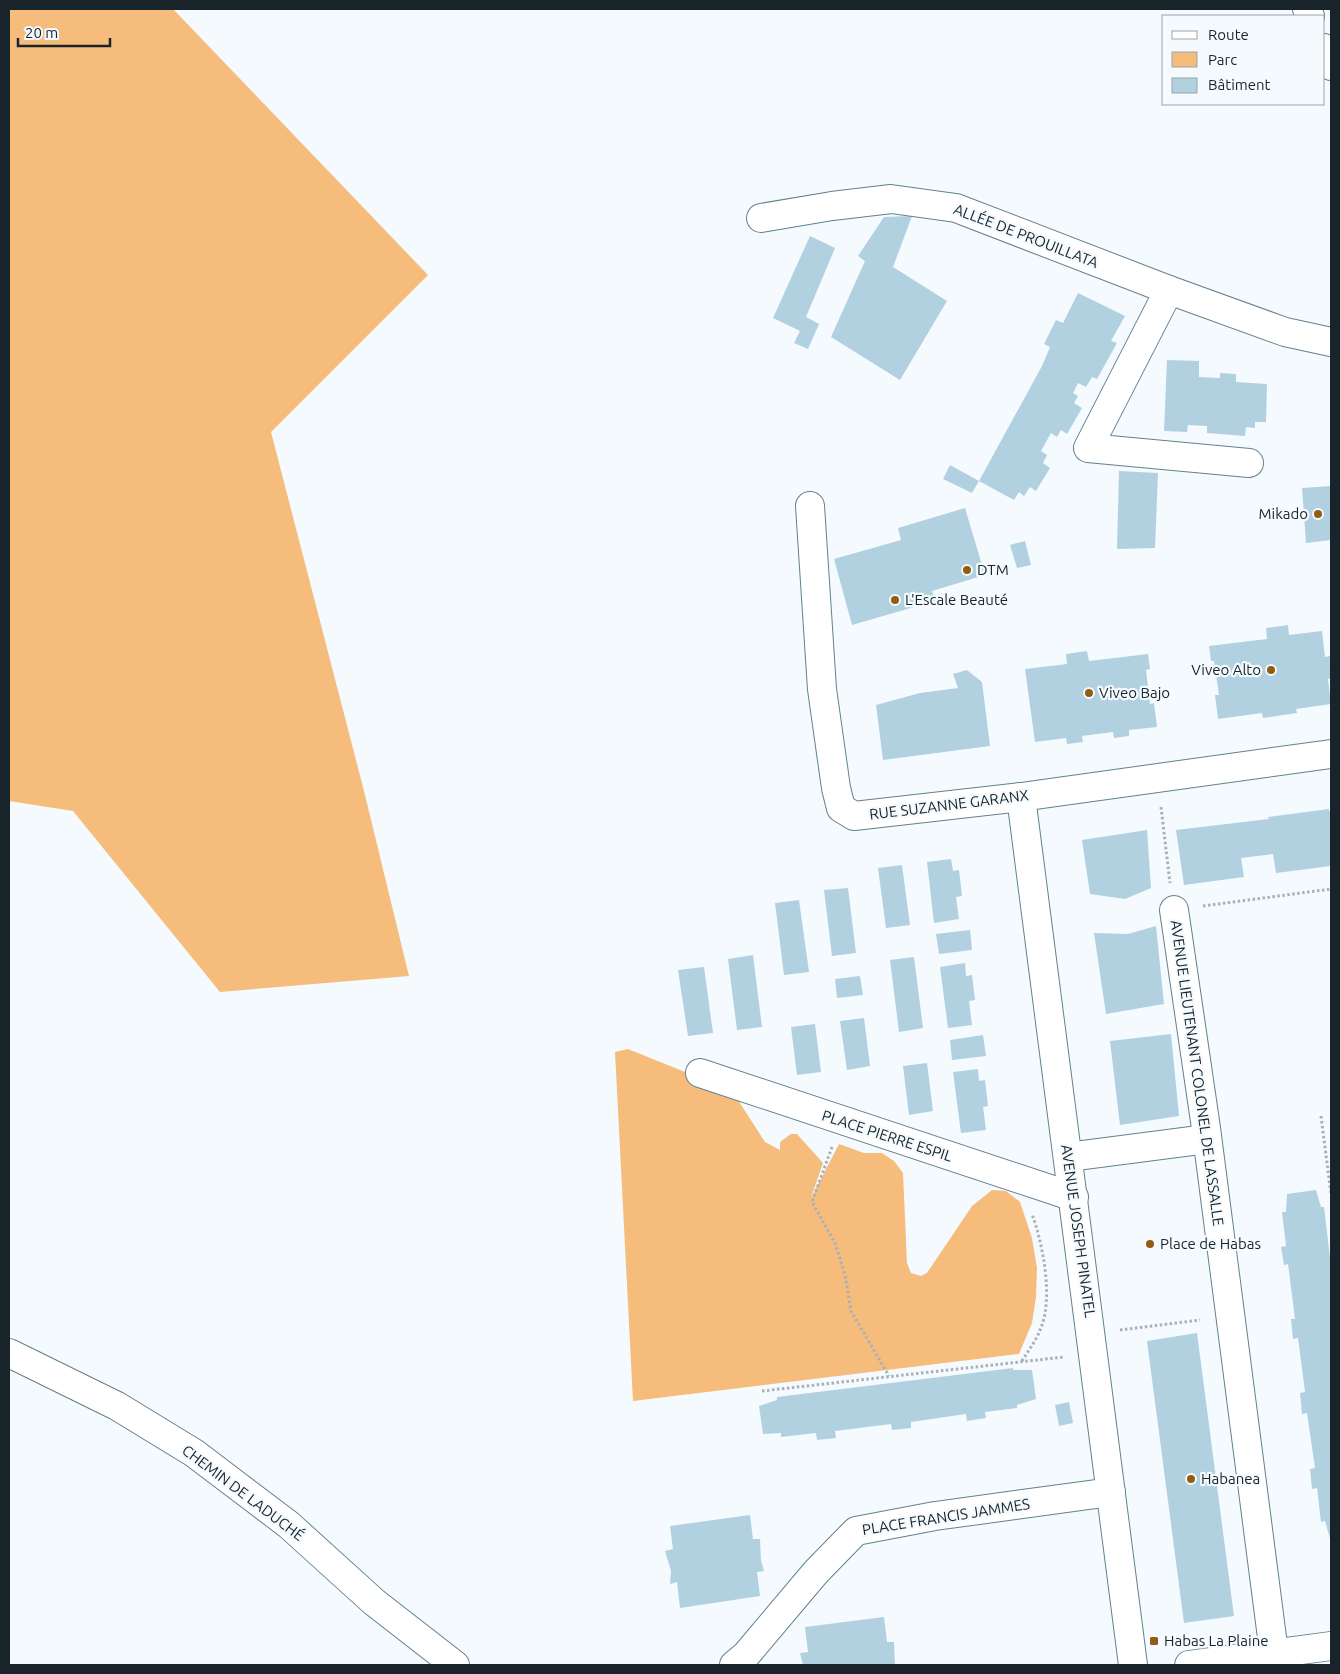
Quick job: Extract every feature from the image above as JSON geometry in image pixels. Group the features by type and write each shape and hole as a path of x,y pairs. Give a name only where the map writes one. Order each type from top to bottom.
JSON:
{"street":[{"path":"1325,51 1331,66"},
{"name":"ALLÉE DE PROUILLATA","path":"761,218 832,206 891,199 956,208 1169,290 1285,332 1331,342"},
{"path":"1169,290 1088,448 1249,463"},
{"name":"RUE SUZANNE GARANX","path":"810,506 822,689 836,788 841,808 854,816 1021,796 1331,754"},
{"name":"AVENUE JOSEPH PINATEL","path":"1021,796 1093,1343 1132,1665"},
{"name":"AVENUE LIEUTENANT COLONEL DE LASSALLE","path":"1174,910 1231,1316 1274,1653"},
{"name":"PLACE PIERRE ESPIL","path":"700,1074 1074,1197"},
{"path":"1068,1157 1207,1139"},
{"name":"CHEMIN DE LADUCHÉ","path":"9,1353 117,1406 194,1453 289,1525 374,1602 455,1665"},
{"name":"PLACE FRANCIS JAMMES","path":"740,1660 816,1572 856,1530 935,1516 1111,1492"},
{"path":"1189,1665 1331,1646"}],"path":[{"path":"1164,830 1169,875"},
{"path":"1174,910 1331,889"},
{"path":"1321,1116 1331,1194"},
{"path":"842,1121 812,1202 835,1243 845,1275 851,1311 889,1376"},
{"path":"1011,1177 1026,1198 1037,1229 1044,1262 1046,1300 1041,1329 1022,1361"},
{"path":"762,1391 1022,1361 1093,1343 1231,1316"}],"green space":[{"path":"9,9 173,9 428,275 271,432 364,791 409,976 220,992 73,811 9,801"},
{"path":"628,1049 690,1074 738,1100 765,1142 780,1150 780,1142 791,1134 797,1134 823,1163 811,1198 839,1144 864,1153 882,1153 894,1161 903,1173 907,1263 911,1273 921,1276 927,1273 972,1206 992,1190 1006,1191 1020,1202 1032,1238 1037,1268 1036,1297 1032,1323 1019,1354 633,1401 615,1052"}],"building":[{"path":"912,216 893,267 947,301 900,380 831,337 865,261 858,256 884,217"},
{"path":"810,236 835,248 806,317 819,324 808,349 794,343 800,331 773,318"},
{"path":"1078,293 1125,316 1111,341 1117,343 1097,379 1092,377 1086,387 1078,383 1073,393 1078,396 1074,403 1082,408 1067,434 1061,430 1057,437 1051,433 1041,451 1047,455 1043,463 1050,468 1036,491 1030,487 1024,496 1019,492 1014,500 979,481 1042,366 1050,347 1044,344 1056,320 1063,323"},
{"path":"1167,360 1199,361 1199,377 1220,378 1220,373 1236,374 1236,382 1267,384 1266,422 1255,422 1255,428 1246,427 1245,436 1207,433 1207,426 1188,425 1187,432 1164,431"},
{"path":"950,465 979,481 972,493 943,479"},
{"path":"1119,471 1158,473 1155,548 1117,549"},
{"name":"Mikado","path":"1331,486 1331,540 1306,543 1302,488"},
{"path":"965,508 985,575 932,591 935,601 852,625 834,559 901,540 898,528"},
{"path":"1025,541 1031,565 1017,568 1010,545"},
{"name":"Viveo Alto","path":"1288,625 1289,635 1322,631 1325,657 1330,656 1331,678 1328,679 1331,704 1296,709 1297,713 1263,718 1262,713 1218,719 1215,695 1219,695 1214,661 1211,661 1209,646 1267,639 1266,628"},
{"name":"Viveo Bajo","path":"1087,651 1089,661 1148,654 1150,669 1146,670 1150,704 1154,703 1157,727 1129,730 1129,736 1114,738 1113,732 1082,736 1083,742 1067,744 1066,738 1035,742 1025,669 1067,664 1066,654"},
{"path":"967,670 982,682 990,746 883,760 876,705 920,693 958,688 953,674"},
{"path":"1329,809 1331,811 1331,866 1276,873 1273,854 1241,858 1244,877 1184,885 1176,830 1269,819 1268,817"},
{"path":"1147,830 1151,888 1125,899 1090,894 1082,840"},
{"path":"951,859 953,871 959,870 962,896 956,897 959,919 934,923 927,862"},
{"path":"902,865 910,925 886,928 878,868"},
{"path":"848,888 856,953 832,956 824,890"},
{"path":"799,900 809,972 784,975 775,903"},
{"path":"1156,926 1164,1004 1106,1014 1094,933 1128,934"},
{"path":"970,930 972,950 939,954 936,934"},
{"path":"753,955 762,1027 737,1030 728,959"},
{"path":"914,957 923,1028 899,1032 890,960"},
{"path":"965,963 966,976 972,975 975,1000 969,1001 972,1025 948,1028 940,967"},
{"path":"704,967 713,1033 688,1036 678,970"},
{"path":"860,976 863,995 837,998 835,979"},
{"path":"864,1018 870,1066 847,1070 840,1021"},
{"path":"815,1024 821,1072 797,1075 791,1027"},
{"path":"1171,1034 1179,1116 1120,1125 1110,1041"},
{"path":"983,1035 986,1056 952,1060 950,1040"},
{"path":"927,1063 933,1111 909,1115 903,1066"},
{"path":"978,1069 979,1081 985,1080 988,1106 983,1107 986,1130 961,1133 953,1072"},
{"path":"1316,1190 1321,1207 1324,1207 1331,1266 1331,1542 1325,1521 1321,1522 1317,1488 1312,1489 1310,1469 1315,1468 1307,1413 1302,1414 1300,1393 1305,1392 1298,1338 1293,1339 1291,1319 1295,1319 1288,1264 1284,1265 1281,1247 1286,1246 1282,1212 1286,1212 1287,1194"},
{"name":"Habanea","path":"1197,1333 1234,1616 1184,1623 1147,1341"},
{"path":"1013,1368 1013,1370 1032,1370 1036,1399 1017,1405 1017,1408 985,1412 986,1418 967,1421 966,1414 911,1422 911,1428 892,1430 891,1424 835,1431 836,1438 817,1440 816,1433 781,1437 781,1433 763,1434 759,1406 777,1400 777,1397"},
{"path":"1069,1402 1073,1423 1059,1426 1055,1405"},
{"path":"750,1515 753,1539 760,1539 761,1561 764,1571 757,1572 760,1596 680,1608 677,1582 670,1584 671,1571 665,1551 673,1549 670,1526"},
{"path":"884,1617 887,1642 894,1642 895,1665 803,1665 800,1653 808,1652 805,1627"}],"place":[{"name":"Mikado","path":"1318,514"},
{"name":"DTM","path":"967,570"},
{"name":"L'Escale Beauté","path":"895,600"},
{"name":"Viveo Alto","path":"1271,670"},
{"name":"Viveo Bajo","path":"1089,693"},
{"name":"Place de Habas","path":"1150,1244"},
{"name":"Habanea","path":"1191,1479"},
{"name":"Habas La Plaine","path":"1154,1641"}]}
